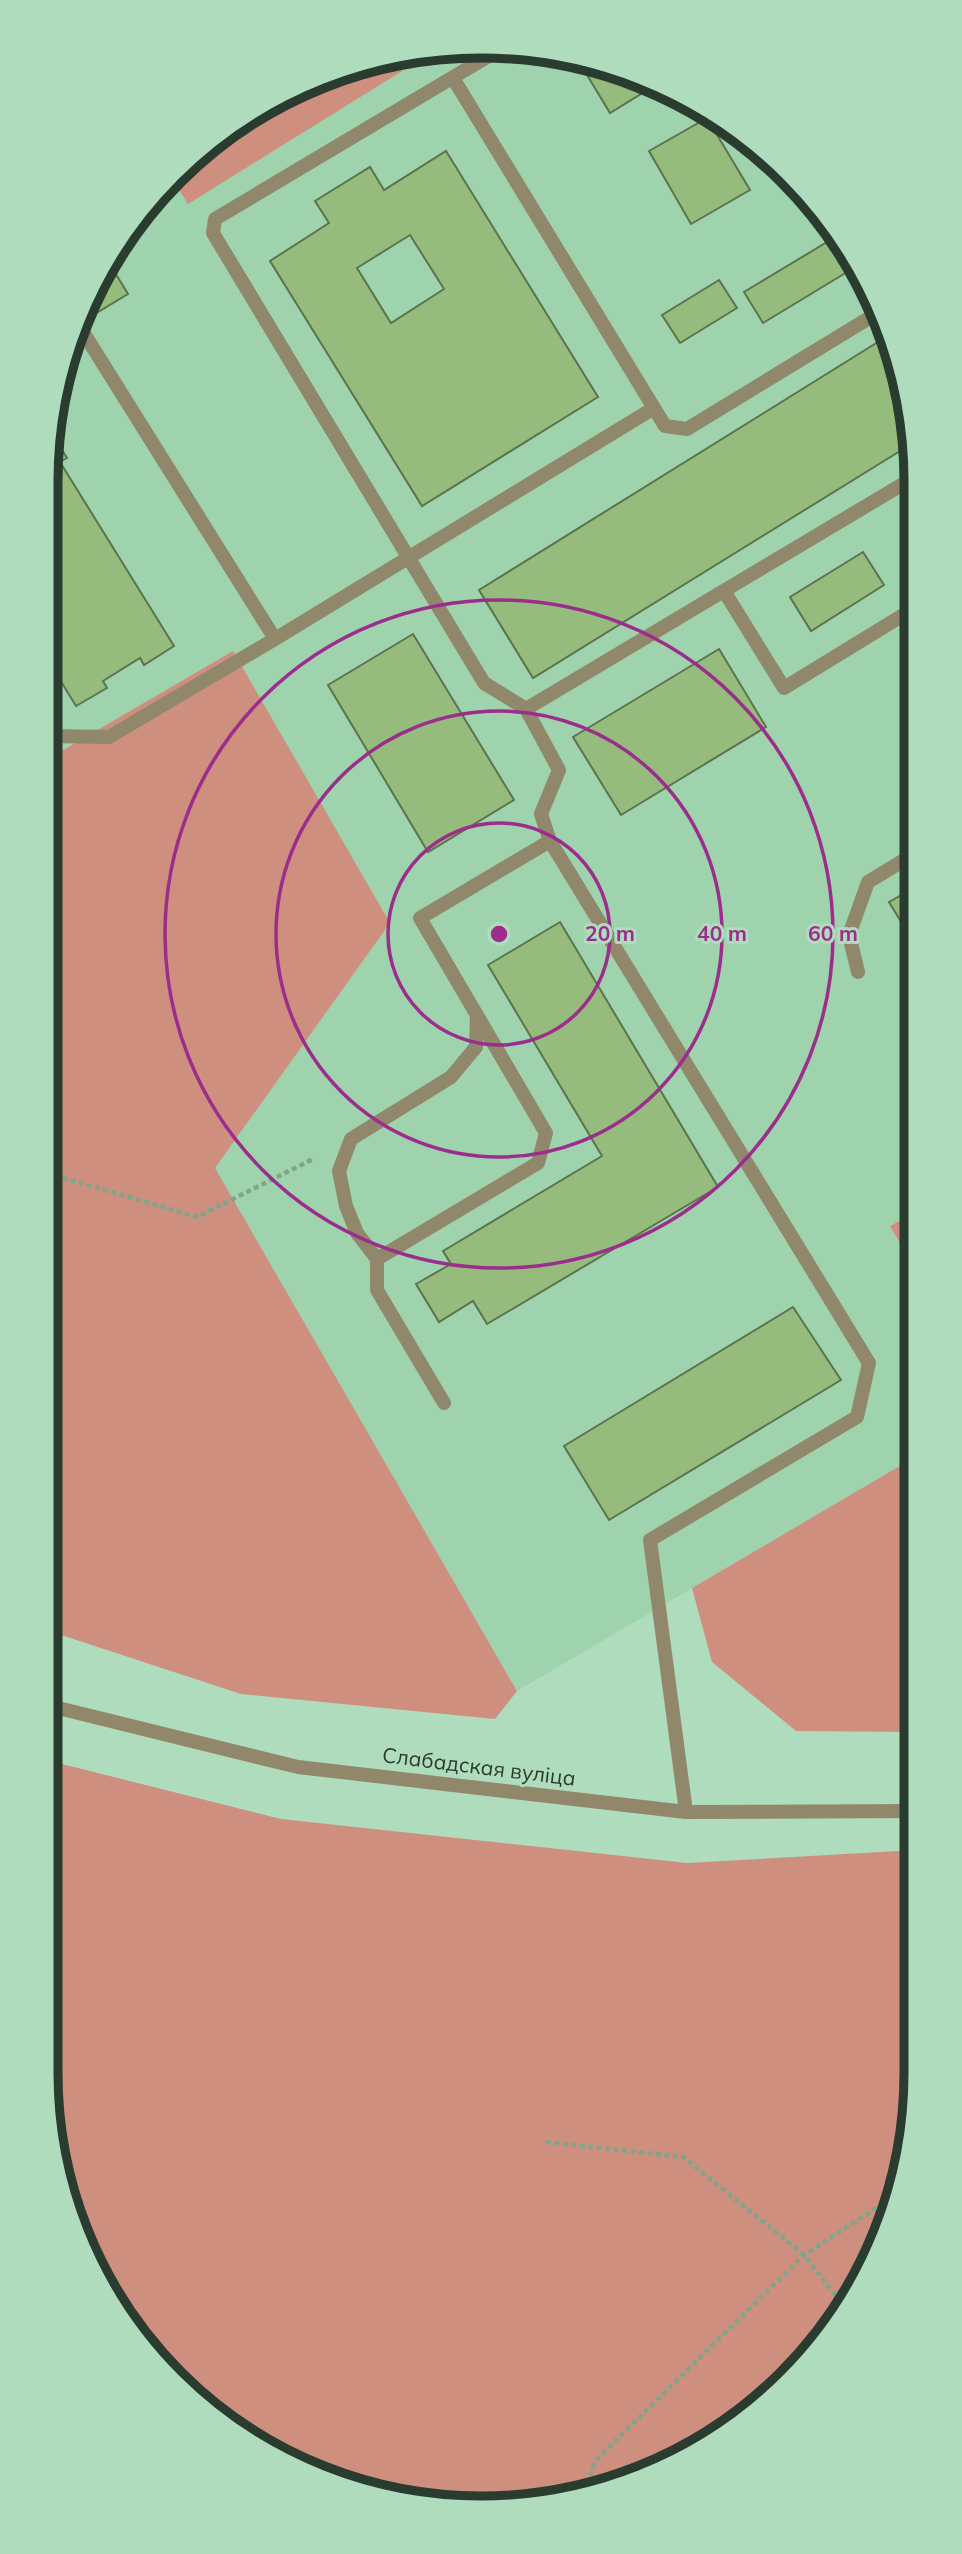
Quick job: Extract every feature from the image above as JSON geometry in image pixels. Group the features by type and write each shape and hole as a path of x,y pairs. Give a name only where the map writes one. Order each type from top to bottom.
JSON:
{"street":[{"path":"485,58 215,219 212,233 484,683 526,709 559,770 541,814 550,841 869,1363 857,1417 650,1540 686,1812"},
{"path":"453,78 665,426 687,429 871,317"},
{"path":"84,334 275,639"},
{"path":"58,736 109,737 654,408"},
{"path":"526,709 904,483"},
{"path":"724,590 784,688 904,615"},
{"path":"377,1259 538,1163 547,1133 420,918 550,841"},
{"path":"858,972 849,934 867,882 904,860"},
{"path":"444,1403 377,1290 377,1259 357,1233 346,1206 339,1171 351,1139 451,1077 476,1047 477,1014"},
{"name":"Слабадская вуліца","path":"58,1707 298,1767 686,1812 904,1811"}],"path":[{"path":"58,1176 197,1217 351,1139"},
{"path":"546,2142 683,2157 804,2255 839,2299"},
{"path":"588,2483 595,2462 804,2255 884,2203"}],"shaded area":[{"path":"481,58 536,61 564,66 617,80 668,101 716,129 760,163 817,223 848,269 872,319 890,371 901,426 904,481 904,1219 891,1226 904,1249 904,1463 517,1691 215,1168 390,923 58,766 58,481 61,426 66,398 72,371 90,319 114,269 129,246 145,223 182,182 223,145 246,129 269,114 319,90 371,72 398,66 426,61"},
{"path":"415,63 188,204 177,187 223,145 269,114 345,80"},
{"path":"233,651 390,923 215,1168 517,1691 495,1719 241,1694 58,1634 58,753"},
{"path":"904,1219 904,1250 890,1226"},
{"path":"904,1463 904,1732 796,1731 712,1662 692,1588"},
{"path":"58,1763 281,1819 687,1863 904,1851 903,2101 901,2128 890,2183 872,2235 848,2285 817,2331 780,2372 739,2409 716,2425 693,2440 643,2464 591,2482 564,2488 536,2493 481,2496 426,2493 398,2488 371,2482 319,2464 269,2440 246,2425 223,2409 182,2372 145,2331 114,2285 80,2209 66,2156 61,2128 58,2073"}],"building":[{"path":"584,71 645,91 610,113"},
{"path":"703,120 712,126 750,190 691,224 649,151"},
{"path":"446,151 598,397 422,506 270,261 329,223 315,201 370,167 384,190","holes":["410,235 444,289 391,323 357,268"]},
{"path":"829,241 849,271 763,323 744,292"},
{"path":"113,270 128,294 98,312 95,307"},
{"path":"719,280 737,308 680,343 662,315"},
{"path":"880,341 896,398 903,449 533,678 479,590"},
{"path":"60,446 67,458 60,462 174,646 144,665 140,658 103,681 107,688 76,706 58,677"},
{"path":"863,552 884,585 811,631 790,597"},
{"path":"413,634 514,800 428,852 328,685"},
{"path":"719,649 766,727 621,815 573,737"},
{"path":"904,894 904,927 889,902"},
{"path":"560,922 718,1187 487,1324 473,1301 439,1322 416,1284 451,1264 443,1251 602,1156 488,965"},
{"path":"793,1307 841,1380 609,1520 564,1446"}]}
